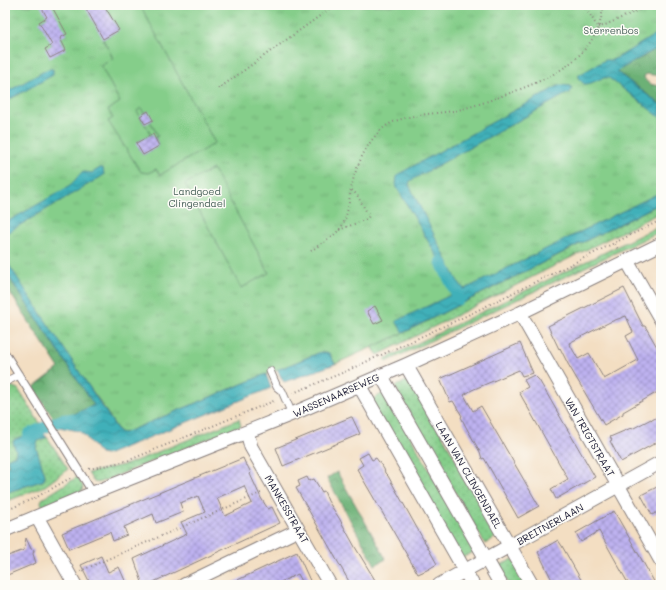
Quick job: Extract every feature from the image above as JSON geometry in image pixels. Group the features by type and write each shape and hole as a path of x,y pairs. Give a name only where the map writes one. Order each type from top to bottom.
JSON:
{"street":[{"name":"WASSENAARSEWEG","path":"5,530 93,493 292,414 406,365 520,313 661,244"},
{"path":"627,261 661,320"},
{"name":"VAN TRIGTSTRAAT","path":"520,313 661,561"},
{"name":"LAAN VAN CLINGENDAEL","path":"406,365 532,585"},
{"path":"381,375 501,585"},
{"path":"359,385 472,585"},
{"name":"MANKESSTRAAT","path":"247,432 252,447 330,585"},
{"name":"BREITNERLAAN","path":"439,585 661,462"},
{"path":"37,517 72,580"},
{"path":"184,585 298,530"}],"lane":[{"path":"5,353 8,364 19,375 93,493"},
{"path":"270,371 292,414"},
{"path":"5,382 19,375"}],"path":[{"path":"218,88 335,5"},
{"path":"584,5 598,27"},
{"path":"338,231 343,224 349,208 354,178 361,158 370,142 381,130 393,122 414,116 438,114 477,105 548,78 572,62 590,42 598,27 604,5"},
{"path":"598,27 650,5"},
{"path":"311,251 338,231 367,219 369,216 358,195 352,190"},
{"path":"5,511 42,494 81,472 92,468 127,461 342,373 466,316 661,220"},
{"path":"72,580 274,487"}],"green space":[{"name":"Landgoed Clingendael","path":"5,5 661,5 661,46 617,72 661,105 661,203 403,333 335,364 329,353 321,352 124,433 119,432 101,403 5,271"},
{"path":"104,5 140,5 215,143 160,175 156,169 148,173 141,172 108,121 113,118 108,110 120,102 101,66 113,58 103,39 118,30","holes":["141,108 144,113 148,111 150,121 158,136 155,138 159,145 143,155 139,148 141,146 138,142 151,135 137,111"]},
{"path":"656,49 661,53 661,76 646,74 644,77 649,83 661,86 661,105 617,72"},
{"path":"213,169 269,273 241,288 185,184"},
{"path":"661,203 661,212 378,355 372,347 403,333"},
{"path":"661,225 661,231 386,362 385,359"},
{"path":"5,271 95,405 56,422 33,388 59,368 5,285"},
{"path":"410,379 499,535 485,544 395,387"},
{"path":"7,385 18,389 41,425 39,430 14,440 13,442 17,451 9,466 5,468 5,387"},
{"path":"385,392 475,551 460,559 370,401"},
{"path":"239,419 241,426 98,483 93,481 88,473 128,464"},
{"path":"47,437 68,469 45,486 5,502 5,493 44,480 45,475 36,447 38,441"},
{"path":"337,472 386,559 375,565 327,478"},
{"path":"77,477 83,486 82,491 43,507 41,502 42,499"},
{"path":"513,559 528,585 509,585 499,566"}],"water":[{"path":"661,31 661,46 617,72 661,105 661,118 609,78 603,78 584,84 578,78 579,75 605,60 617,58"},
{"path":"48,69 53,69 53,75 5,102 5,93"},
{"path":"560,85 571,86 572,88 570,92 410,181 409,185 457,280 464,289 661,192 661,203 403,333 396,321 455,293 456,289 396,186 397,175"},
{"path":"100,168 103,168 104,175 5,234 5,223 70,186 81,173 92,173"},
{"path":"5,259 119,432 124,433 266,374 271,388 106,455 100,454 79,431 59,427 56,422 94,405 5,271"},
{"path":"321,352 329,353 335,364 284,382 277,370"},
{"path":"39,430 47,437 38,441 36,447 45,475 44,480 5,493 5,468 9,466 7,459 15,455 16,451 13,442 14,440"}],"building":[{"path":"40,5 51,5 67,34 60,38 66,50 50,58 45,49 52,45 39,22 47,17"},
{"path":"84,5 104,5 119,30 103,39"},
{"path":"148,111 153,120 145,124 140,116"},
{"path":"153,134 159,146 143,155 136,143"},
{"path":"624,288 643,326 645,326 661,354 661,390 604,425 560,348 559,349 548,326","holes":["626,316 633,332 626,336 638,360 604,379 589,353 578,359 569,343 610,322"]},
{"path":"375,306 383,320 374,324 367,311"},
{"path":"520,343 533,373 522,376 519,370 472,390 464,395 473,411 481,406 539,506 518,518 484,458 482,459 480,452 461,417 462,416 453,401 450,402 440,379"},
{"path":"534,375 539,380 595,477 556,499 551,489 568,479 519,392 528,387 524,380"},
{"path":"661,415 661,440 621,462 610,441 612,440 610,437 631,428 632,429"},
{"path":"351,417 360,434 283,466 276,448"},
{"path":"368,453 372,460 376,458 384,469 437,564 427,570 418,574 357,469 363,465 359,458"},
{"path":"243,458 261,498 268,509 272,507 280,523 147,585 143,585 134,559 187,534 181,522 205,512 198,496 180,503 183,512 156,523 153,514 124,527 127,535 113,541 110,532 69,549 62,533","holes":["244,486 252,503 225,516 217,498"]},
{"path":"307,477 309,481 314,479 322,492 324,491 328,501 378,585 351,585 296,488 300,486 298,481"},
{"path":"661,485 661,510 652,515 641,495"},
{"path":"614,511 656,585 629,585 599,531 581,542 576,533"},
{"path":"26,538 31,549 34,550 33,554 36,563 5,576 5,557 24,550"},
{"path":"558,540 584,585 557,585 552,580 538,552"},
{"path":"297,552 312,585 304,585 298,574 274,585 227,585"},
{"path":"101,556 108,572 119,567 127,585 91,585 81,565"}],"waterway":[{"path":"441,262 459,299"},
{"path":"29,439 29,434 62,420 71,419"}],"park label":[{"name":"Sterrenbos","path":"611,30"}]}
